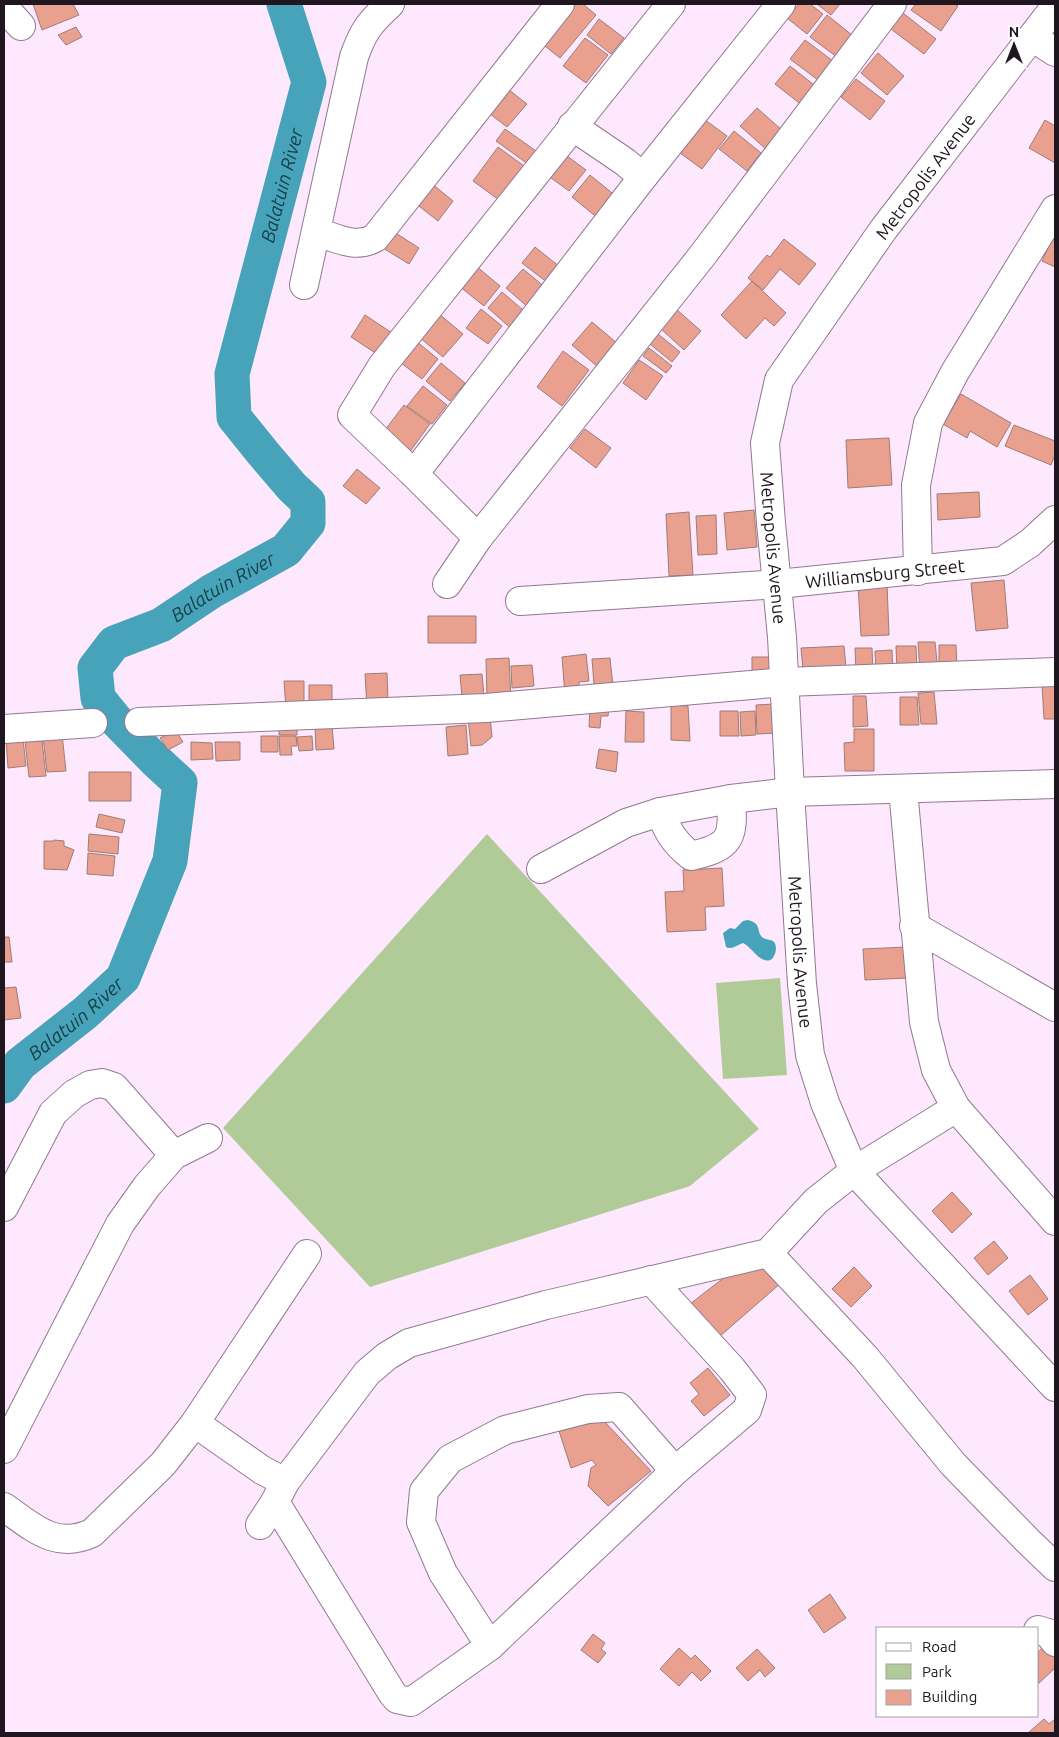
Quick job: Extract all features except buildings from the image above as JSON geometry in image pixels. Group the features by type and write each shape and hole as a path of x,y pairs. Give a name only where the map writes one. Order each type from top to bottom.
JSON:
{"street":[{"path":"304,285 354,57 361,36 374,18 390,4"},
{"path":"317,232 360,244 375,238 560,4"},
{"path":"478,538 352,415 382,366 671,4"},
{"path":"414,474 643,177 781,4"},
{"path":"447,584 478,538 696,264 892,4"},
{"name":"Metropolis Avenue","path":"1055,7 883,230 779,380 765,443 785,682 802,984 810,1055 825,1103 854,1171 1055,1387"},
{"path":"1032,37 1055,52"},
{"path":"572,126 625,162 643,177"},
{"path":"918,571 916,485 928,422 955,372 1055,209"},
{"name":"Williamsburg Street","path":"520,601 778,584 1003,561 1030,543 1055,520"},
{"path":"139,722 486,708 785,682 1055,672"},
{"path":"4,729 93,723"},
{"path":"541,869 626,823 660,812 731,799 790,792 1055,784"},
{"path":"903,789 924,1022 936,1070 956,1108 1055,1221"},
{"path":"660,812 668,831 677,845 691,856 713,851 728,840 733,822 731,799"},
{"path":"914,926 1055,1007"},
{"path":"4,1207 53,1113 74,1094 90,1085 102,1083 114,1087 174,1155"},
{"path":"260,1525 280,1492 367,1373 387,1356 409,1344 546,1305 768,1253 816,1201 854,1171 956,1108"},
{"path":"4,1449 120,1224 147,1186 174,1155 208,1138"},
{"path":"768,1253 865,1357 954,1464 1027,1540 1055,1566"},
{"path":"4,1507 47,1536 67,1540 81,1539 92,1534 163,1464 195,1423 307,1254"},
{"path":"195,1423 262,1470 280,1492 392,1693 397,1699 411,1702 490,1646 675,1471 747,1410 752,1394 732,1369 651,1280"},
{"path":"490,1646 442,1573 421,1522 424,1491 450,1459 505,1430 588,1409 619,1407 675,1471"},
{"path":"1039,1630 1048,1633 1055,1642"}],"green space":[{"path":"487,834 759,1129 690,1186 370,1287 223,1128"},
{"path":"780,978 787,1075 723,1079 716,983"}],"water":[{"path":"748,920 757,925 762,937 775,943 776,950 772,959 764,960 760,958 743,943 732,948 726,947 723,933 730,928 735,929 743,921"}],"waterway":[{"name":"Balatuin River","path":"4,1086 20,1064 85,1013 123,978 170,861 180,783 115,719 98,698 95,668 114,643 161,625 212,591 286,550 308,523 308,502 292,487 234,417 232,374 309,82 284,4"}]}
